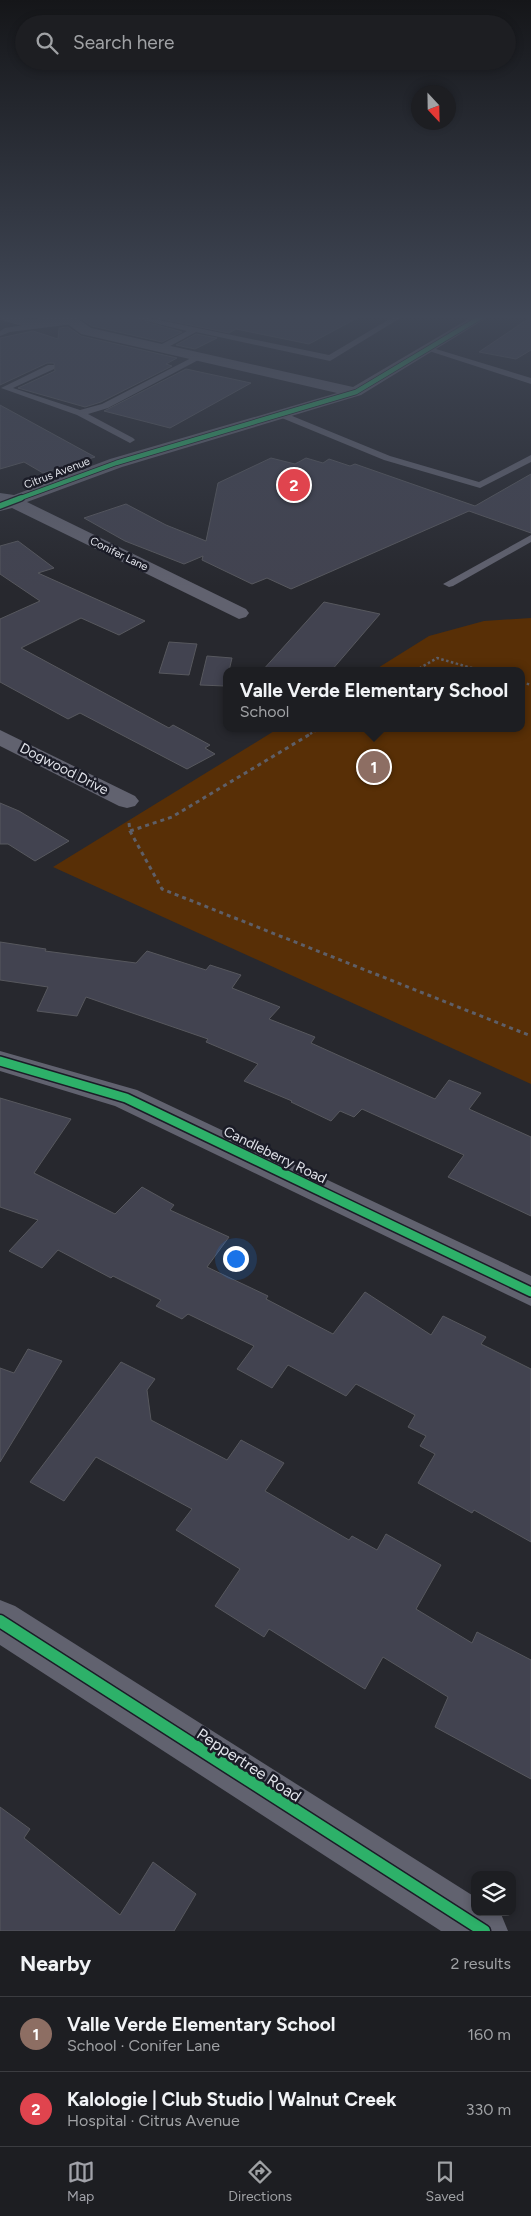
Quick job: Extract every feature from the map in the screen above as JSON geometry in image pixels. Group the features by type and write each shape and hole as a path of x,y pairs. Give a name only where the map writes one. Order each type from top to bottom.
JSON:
{"street":[{"name":"Citrus Avenue","path":"4,501 116,463 304,407"},
{"name":"Conifer Lane","path":"4,501 239,613"},
{"name":"Dogwood Drive","path":"0,737 127,801"},
{"name":"Candleberry Road","path":"0,1061 126,1098 531,1292"},
{"name":"Peppertree Road","path":"0,1621 484,1931"}],"lane":[{"path":"63,407 80,413 130,440"},
{"path":"80,413 101,407"},
{"path":"280,414 387,458 480,485 531,458"},
{"path":"449,584 531,538"}],"path":[{"path":"422,667 437,658 468,667"},
{"path":"130,832 172,817 313,732"},
{"path":"127,801 130,832 162,890 531,1036"}],"shaded area":[{"path":"531,618 531,1084 53,867 272,732 525,732 525,667 379,667 429,636 484,621"}],"building":[{"path":"0,407 4,407 95,457 43,473 24,462 0,469"},
{"path":"112,407 208,407 170,428 104,411"},
{"path":"271,458 295,464 306,458 323,463 329,459 350,466 355,464 475,506 531,474 531,533 469,511 291,589 267,578 252,584 202,560 203,556 184,564 125,541 84,518 126,504 166,525 206,541 218,483"},
{"path":"18,541 54,568 38,573 145,621 119,635 81,618 21,648 169,728 173,725 210,745 205,748 215,754 187,769 80,713 68,719 0,682 0,619 40,601 0,574 0,546"},
{"path":"324,602 380,614 334,667 266,667"},
{"path":"169,642 197,644 189,675 159,673"},
{"path":"207,656 232,658 230,667 223,667 223,686 200,685"},
{"path":"0,803 19,811 69,841 35,861 8,844 0,844"},
{"path":"0,942 46,949 45,951 136,963 147,951 206,970 210,965 241,975 232,988 280,1007 269,1019 315,1037 311,1043 435,1099 449,1080 481,1093 469,1109 531,1137 531,1216 448,1177 464,1155 362,1109 354,1117 340,1111 331,1121 292,1101 244,1081 258,1064 206,1042 208,1039 86,997 77,1016 37,1011 48,987 0,980"},
{"path":"0,1098 71,1119 34,1173 115,1214 142,1187 174,1205 170,1210 229,1237 207,1267 268,1296 266,1299 333,1334 365,1292 431,1335 443,1316 486,1337 481,1344 531,1369 531,1542 474,1510 472,1513 418,1483 435,1454 420,1446 426,1436 408,1427 415,1415 356,1384 346,1396 288,1365 272,1388 237,1369 254,1346 188,1314 182,1319 156,1306 161,1300 113,1276 111,1278 58,1250 42,1268 9,1251 38,1220 0,1207"},
{"path":"28,1349 62,1361 0,1462 0,1368 14,1373"},
{"path":"121,1362 155,1379 147,1390 151,1420 227,1460 241,1440 284,1463 265,1491 349,1540 352,1536 377,1550 386,1534 441,1565 416,1609 472,1643 477,1632 531,1660 531,1779 435,1727 448,1697 383,1657 365,1689 269,1629 264,1637 215,1606 240,1569 176,1530 192,1509 96,1457 64,1501 30,1482"},
{"path":"0,1807 30,1829 24,1838 120,1915 153,1862 196,1894 174,1931 0,1931"}],"cycle path":[{"path":"0,506 116,463 305,407"},
{"path":"0,1061 126,1098 531,1292"},
{"path":"0,1621 484,1931"}],"place":[{"name":"Kalologie | Club Studio | Walnut Creek","path":"294,485"},
{"name":"Valle Verde Elementary School","path":"374,767"}]}
